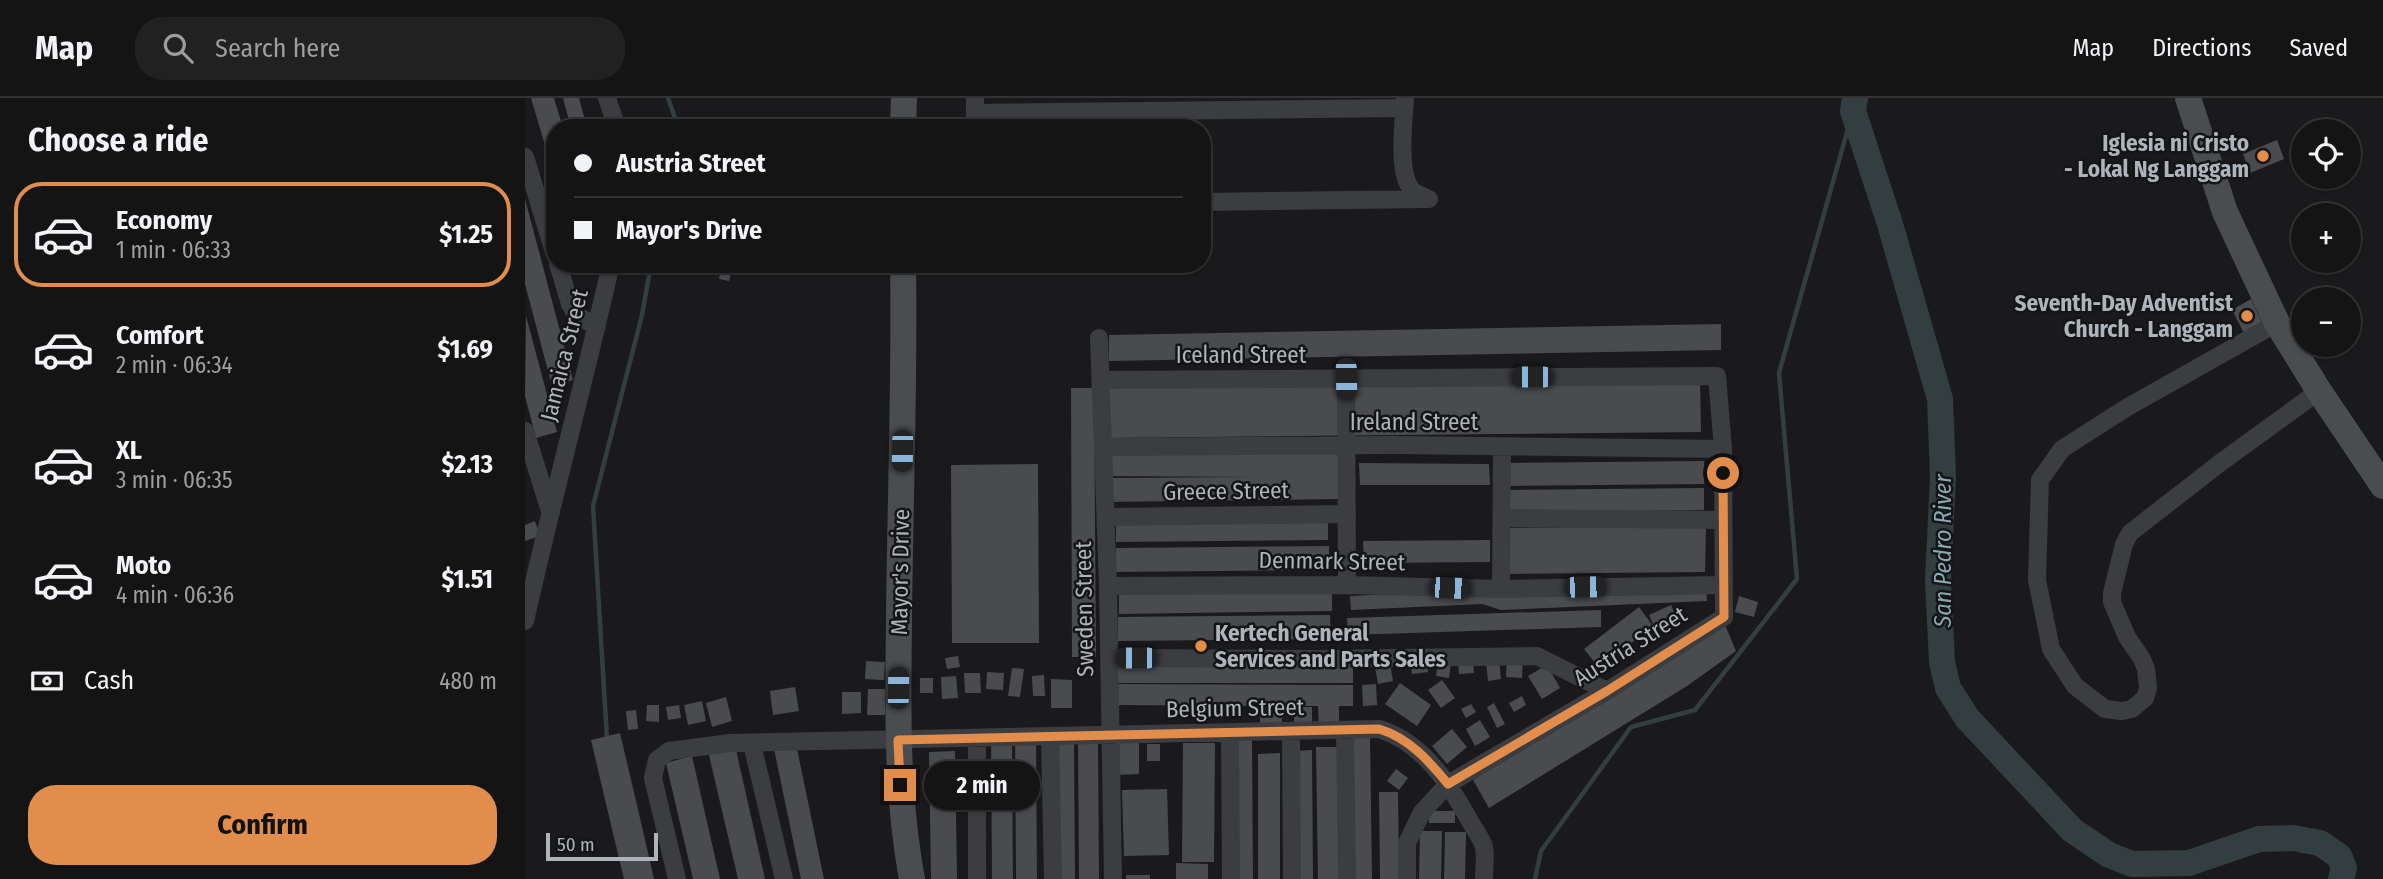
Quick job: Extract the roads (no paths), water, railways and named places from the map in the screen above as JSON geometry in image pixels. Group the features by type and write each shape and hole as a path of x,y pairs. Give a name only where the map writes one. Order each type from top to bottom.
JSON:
{"street":[{"path":"607,98 614,119"},
{"path":"903,119 904,98"},
{"path":"2188,98 2225,212 2277,323 2383,486"},
{"path":"975,113 1404,103 1405,179 1413,191 1430,199 1211,202"},
{"path":"525,157 546,226"},
{"path":"561,273 570,304 577,316 597,326"},
{"name":"Jamaica Street","path":"525,621 549,511 609,273"},
{"name":"Mayor's Drive","path":"903,273 898,740 903,830 912,879"},
{"path":"2277,323 2126,408 2062,449 2040,480 2037,580 2050,649 2075,686 2105,709 2122,712 2132,709 2145,698 2148,688 2142,659 2127,637 2112,602 2124,544 2130,533 2319,391"},
{"name":"Sweden Street","path":"1099,338 1110,658 1113,879"},
{"name":"Iceland Street","path":"1101,380 1717,376"},
{"name":"Austria Street","path":"1407,879 1407,843 1422,812 1448,784 1607,691 1724,617 1723,449 1717,376"},
{"path":"1346,379 1347,585"},
{"path":"525,431 549,511"},
{"name":"Ireland Street","path":"1104,447 1723,449"},
{"path":"1501,589 1502,447"},
{"name":"Greece Street","path":"1106,517 1347,514"},
{"path":"1502,518 1723,520"},
{"name":"Denmark Street","path":"1108,586 1347,585 1501,589 1724,585"},
{"path":"1110,658 1537,656 1607,691"},
{"name":"Belgium Street","path":"677,879 653,778 657,760 669,751 730,743 1379,729 1394,733 1430,762 1448,784 1484,847 1484,879"},
{"path":"1345,730 1347,879"},
{"path":"1291,732 1292,879"},
{"path":"1230,733 1231,879"},
{"path":"1050,737 1052,879"},
{"path":"977,738 977,879"},
{"path":"753,744 784,879"}],"waterway":[{"path":"668,98 675,119"},
{"name":"San Pedro River","path":"1855,98 1853,111 1890,224 1940,399 1943,476 1938,581 1942,662 1948,688 1967,718 2072,830 2109,855 2132,864 2189,863 2259,839 2293,838 2320,843 2339,856 2344,868 2341,879"},
{"path":"1535,879 1541,851 1631,727 1695,710 1797,579 1779,373 1853,111"},
{"path":"607,739 593,506 642,315 649,273"}],"place":[{"name":"Iglesia ni Cristo - Lokal Ng Langgam","path":"2263,156"},
{"name":"Seventh-Day Adventist Church - Langgam","path":"2247,316"},
{"name":"Kertech General Services and Parts Sales","path":"1201,646"}]}
